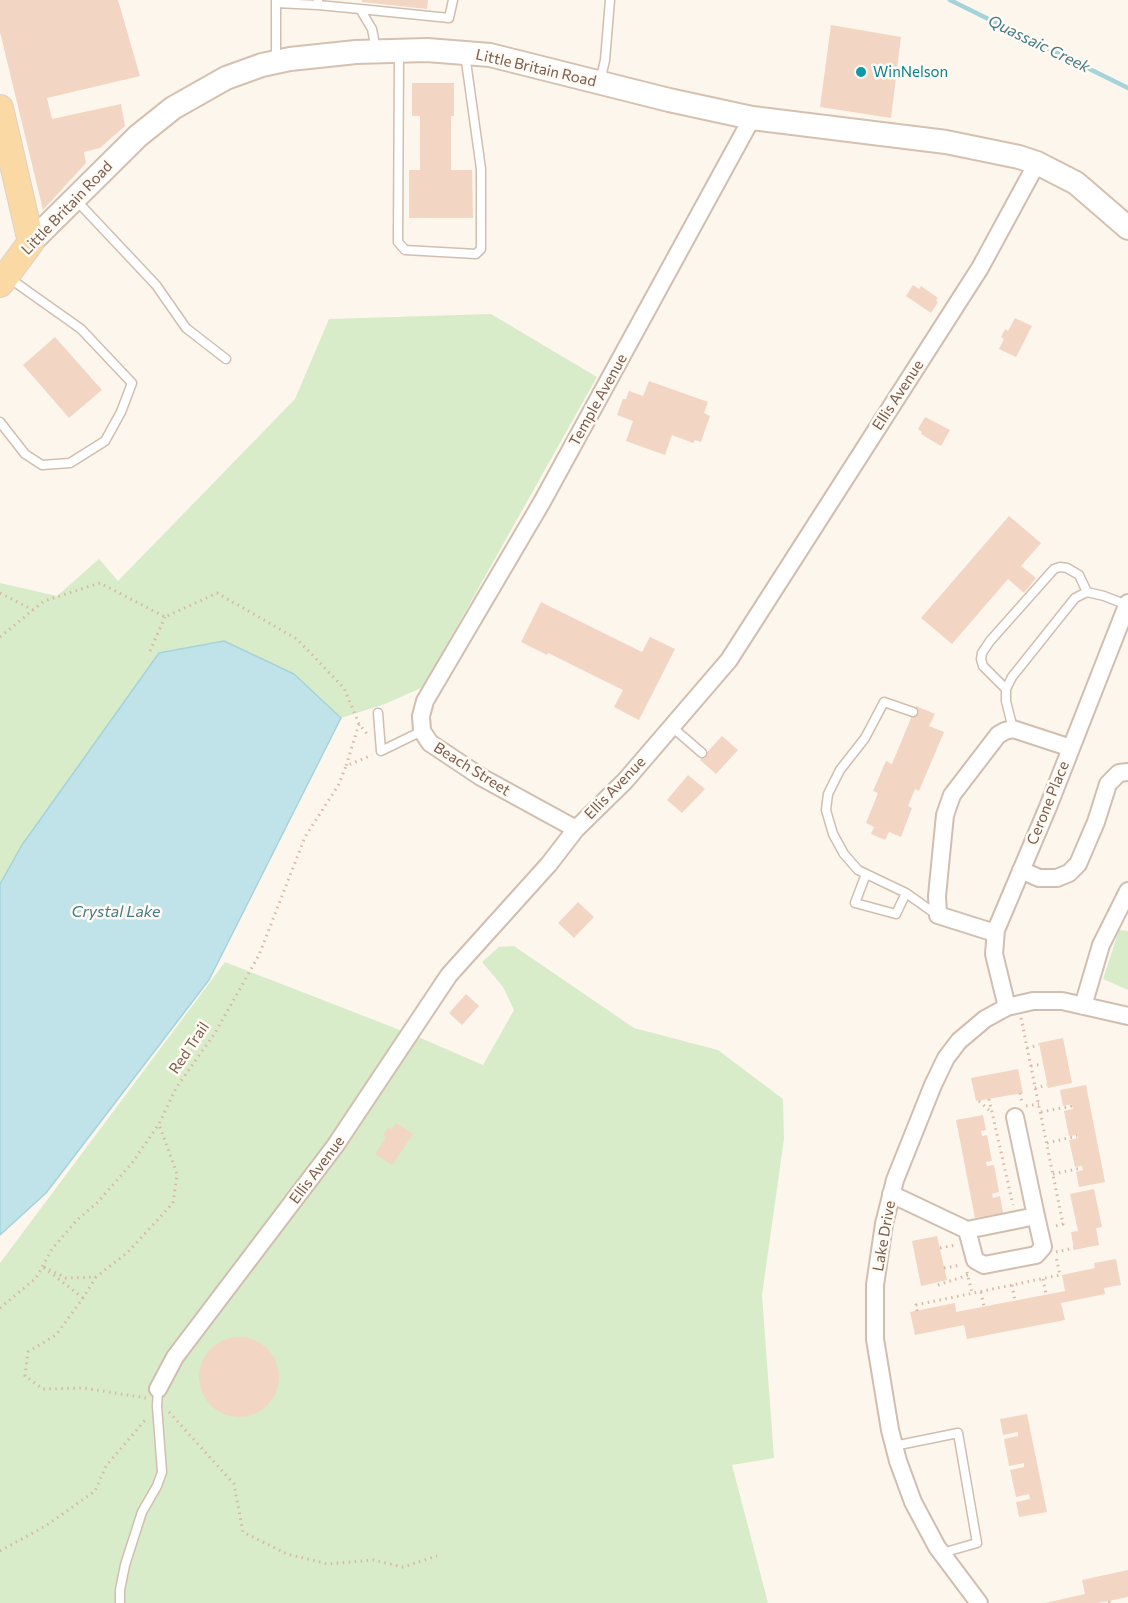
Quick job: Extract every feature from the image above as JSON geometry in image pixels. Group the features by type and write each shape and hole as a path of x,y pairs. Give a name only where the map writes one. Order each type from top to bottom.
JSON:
{"main road":[{"path":"0,108 31,242"},
{"name":"Little Britain Road","path":"3,280 31,242"}],"street":[{"name":"Little Britain Road","path":"31,242 138,136 173,108 226,78 290,59 428,50 490,55 752,118 946,142 993,151 1037,163 1076,183 1128,228"},
{"name":"Temple Avenue","path":"439,679 542,502 752,118"},
{"name":"Ellis Avenue","path":"157,1398 175,1357 335,1146 449,975 549,864 576,829 625,781 729,660 980,268 1037,163"},
{"name":"Cerone Place","path":"1014,1010 994,954 995,933 1128,604"},
{"name":"Beach Street","path":"439,679 425,701 421,716 422,731 430,743 482,777 576,829"},
{"path":"995,933 938,915 937,896 945,815 952,795 998,735 1013,729 1071,748"},
{"path":"1021,870 1039,878 1057,878 1070,873 1078,864 1096,822 1108,784 1119,773 1128,772"},
{"path":"1083,1006 1101,945 1128,891"},
{"name":"Lake Drive","path":"979,1603 942,1553 913,1502 894,1446 875,1339 875,1285 891,1194 924,1106 946,1058 959,1041 985,1018 1014,1010 1033,1001 1062,1001 1128,1016"},
{"path":"891,1194 963,1235 975,1260 984,1265 1036,1255 1043,1247 1019,1112"},
{"path":"963,1235 1036,1216"}],"lane":[{"path":"276,62 276,2 318,2 360,9 449,18 453,0"},
{"path":"600,83 605,60 610,0"},
{"path":"360,9 388,51 398,242 405,250 476,254 482,249 481,169 465,53"},
{"path":"75,198 156,285 186,328 226,359"},
{"path":"0,422 26,454 42,465 70,463 105,441 121,412 132,383 81,329 3,280"},
{"path":"1006,689 983,666 982,653 990,641 1054,569 1067,568 1079,574 1087,592"},
{"path":"1013,729 1006,701 1006,689 1012,676 1075,598 1087,592 1128,604"},
{"path":"914,712 884,702 865,738 840,770 828,794 826,810 833,834 844,854 858,870 906,893 938,915"},
{"path":"378,713 381,751 422,731"},
{"path":"672,727 702,753"},
{"path":"866,874 855,903 896,914 906,893"},
{"path":"120,1603 125,1565 142,1512 162,1472 157,1398"},
{"path":"894,1446 958,1432 977,1543 942,1553"}],"path":[{"path":"0,637 44,601 100,583 165,617"},
{"path":"0,593 33,610"},
{"path":"150,651 165,617 217,593 297,639 344,688 359,724 381,751 346,765"},
{"name":"Red Trail","path":"0,1308 36,1278 52,1249 132,1163 159,1124 176,1088 215,1033 259,956 305,837 339,784 359,724"},
{"path":"1014,1010 1027,1048 1063,1224 1052,1228 1050,1232"},
{"path":"1027,1048 1039,1045"},
{"path":"1031,1066 1043,1064"},
{"path":"1035,1088 1047,1085"},
{"path":"1019,1112 1020,1093"},
{"path":"989,1099 1016,1220"},
{"path":"979,1101 992,1112"},
{"path":"1041,1112 1072,1106"},
{"path":"159,1124 177,1173 173,1203 128,1252 96,1277 56,1335 28,1352 25,1376 43,1389 84,1388 157,1398 234,1484 243,1532 286,1554 327,1564 373,1560 403,1567 437,1556"},
{"path":"1047,1143 1077,1136"},
{"path":"1053,1173 1083,1168"},
{"path":"940,1248 961,1244 963,1235"},
{"path":"917,1311 915,1305 1060,1275 1055,1252 1074,1248"},
{"path":"944,1268 966,1264 972,1293"},
{"path":"42,1266 66,1278 96,1277"},
{"path":"42,1266 83,1298"},
{"path":"938,1285 968,1275"},
{"path":"1043,1279 1046,1294"},
{"path":"1012,1285 1015,1301"},
{"path":"981,1292 984,1307"},
{"path":"0,1551 47,1525 95,1491 106,1466 157,1398"}],"green space":[{"path":"491,314 597,377 423,687 385,704 341,718 294,674 159,653 22,845 0,884 0,583 57,596 99,559 118,581 295,399 329,319"},
{"path":"1119,930 1128,931 1128,990 1103,979"},
{"path":"514,946 634,1028 718,1050 783,1099 784,1139 762,1295 774,1458 732,1465 768,1603 0,1603 0,1263 225,962 423,1039 483,1065 514,1010 503,987 482,962 499,947"}],"water":[{"name":"Crystal Lake","path":"224,641 294,674 341,718 209,980 46,1193 0,1235 0,884 22,845 159,653"}],"building":[{"path":"0,0 118,0 140,76 47,98 52,119 121,104 125,126 100,148 84,152 86,163 43,210 0,32"},
{"path":"362,0 428,0 427,9 362,2"},
{"name":"WinNelson","path":"831,25 901,37 891,118 820,107"},
{"path":"412,83 454,83 454,116 451,116 451,170 472,170 473,218 409,218 409,170 420,170 420,116 412,116"},
{"path":"913,285 919,289 921,286 938,298 931,313 906,296"},
{"path":"1015,318 1032,326 1016,357 999,349 1004,339 1001,337 1005,329 1008,331"},
{"path":"55,337 102,390 69,418 23,365"},
{"path":"649,381 708,402 704,413 710,416 701,442 695,440 693,443 672,435 665,455 626,441 633,421 617,415 623,399 626,399 629,391 643,396"},
{"path":"925,417 950,430 941,446 921,434 922,432 918,429"},
{"path":"1009,516 1041,543 1021,566 1036,578 1024,593 1008,579 952,644 921,618"},
{"path":"541,602 642,652 650,637 675,649 639,720 614,707 623,690 521,642"},
{"path":"916,706 935,714 929,726 944,732 919,791 915,789 908,806 912,808 901,837 889,832 885,840 871,834 874,827 866,823 878,793 873,791 886,761 892,764"},
{"path":"722,736 738,750 716,774 700,760"},
{"path":"688,775 705,789 682,813 667,800"},
{"path":"578,902 594,917 574,938 558,923"},
{"path":"466,994 479,1006 462,1025 449,1013"},
{"path":"1063,1038 1072,1083 1048,1088 1039,1043"},
{"path":"1018,1069 1023,1093 976,1101 971,1078"},
{"path":"1086,1085 1105,1182 1079,1187 1076,1172 1083,1170 1082,1166 1075,1167 1069,1140 1078,1138 1077,1135 1069,1136 1064,1111 1073,1109 1072,1104 1063,1106 1060,1090"},
{"path":"983,1115 986,1130 981,1131 982,1136 987,1135 992,1161 986,1162 987,1166 994,1165 999,1192 992,1194 993,1198 1000,1196 1003,1213 975,1218 956,1120"},
{"path":"396,1123 413,1134 392,1165 375,1154 386,1137 383,1135 388,1127 392,1129"},
{"path":"1094,1189 1102,1227 1096,1228 1099,1245 1074,1250 1071,1232 1078,1231 1070,1194"},
{"path":"937,1236 947,1280 921,1286 912,1241"},
{"path":"1116,1259 1121,1285 1104,1288 1105,1294 1061,1303 1065,1320 967,1339 964,1325 915,1335 910,1312 955,1303 956,1312 1065,1291 1062,1275 1095,1268 1094,1263"},
{"path":"239,1337 254,1340 267,1349 276,1362 279,1377 276,1392 267,1405 254,1414 239,1417 224,1414 211,1405 202,1392 199,1377 202,1362 211,1349 224,1340"},
{"path":"1027,1414 1047,1512 1019,1517 1016,1502 1030,1499 1029,1494 1016,1497 1010,1470 1024,1467 1024,1463 1009,1466 1004,1439 1018,1436 1018,1432 1003,1435 1000,1419"},
{"path":"1128,1570 1128,1597 1098,1603 1045,1603 1085,1594 1082,1580"}],"waterway":[{"name":"Quassaic Creek","path":"950,0 1128,88"}],"place":[{"name":"WinNelson","path":"861,72"}]}
